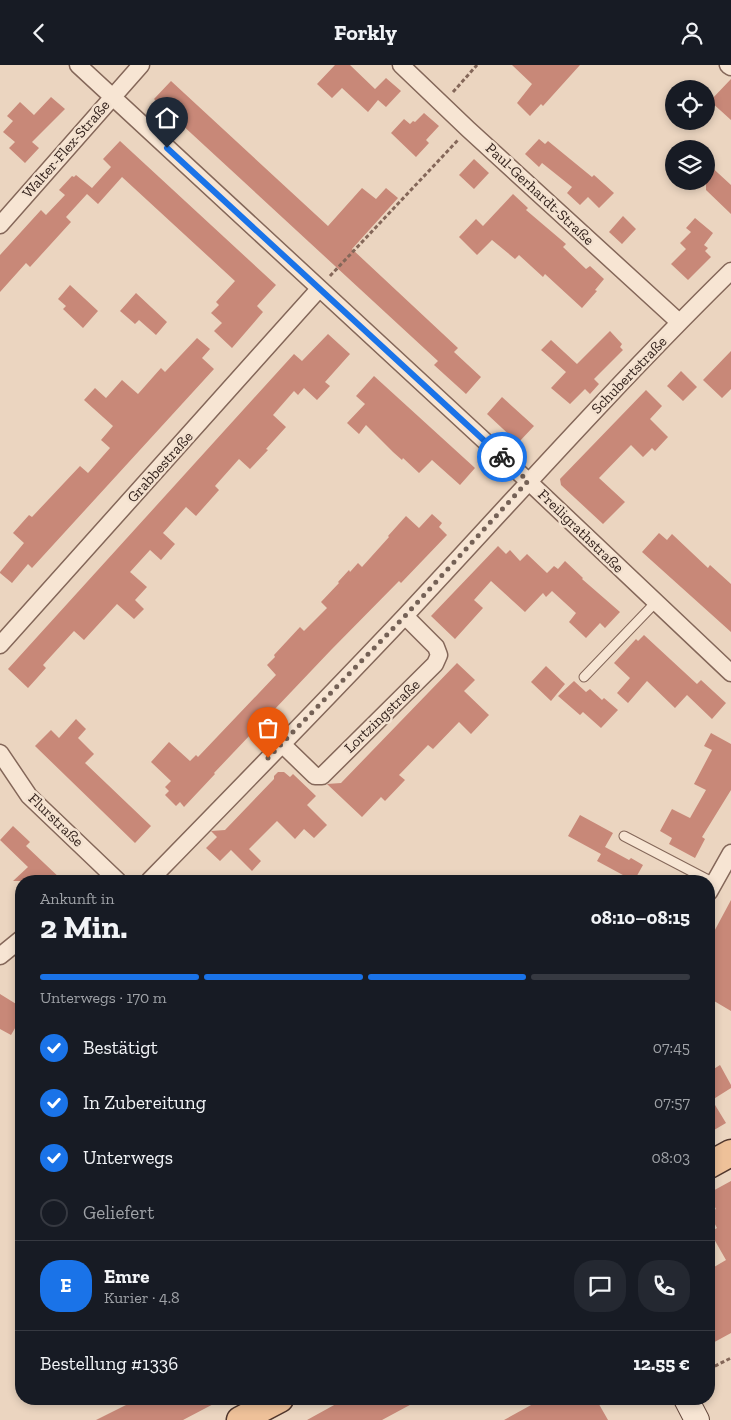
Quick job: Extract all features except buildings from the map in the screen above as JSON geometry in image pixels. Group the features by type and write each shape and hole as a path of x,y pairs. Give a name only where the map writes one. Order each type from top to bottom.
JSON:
{"main road":[{"path":"715,1162 731,1153"},
{"path":"240,1420 269,1405"}],"street":[{"name":"Freiligrathstraße","path":"78,65 528,481 731,673"},
{"name":"Walter-Flex-Straße","path":"0,225 141,65"},
{"name":"Paul-Gerhardt-Straße","path":"401,65 468,129 679,322"},
{"name":"Schubertstraße","path":"528,481 679,322 731,271"},
{"name":"Grabbestraße","path":"0,645 319,289"},
{"path":"155,875 405,616 528,481"},
{"name":"Lortzingstraße","path":"282,744 315,775 322,776 436,664 439,655 436,647 405,616"},
{"name":"Flurstraße","path":"0,753 29,796 105,875"},
{"path":"715,881 731,853"},
{"path":"0,955 15,944"},
{"path":"689,1405 698,1420"}],"lane":[{"path":"584,677 656,602"},
{"path":"624,836 689,875"}],"path":[{"path":"442,103 477,65"},
{"path":"319,289 468,129"},
{"path":"715,1366 731,1358"}],"way so far":[{"path":"268,758 405,616 528,481 502,457"}],"route":[{"path":"167,148 502,457"}]}
